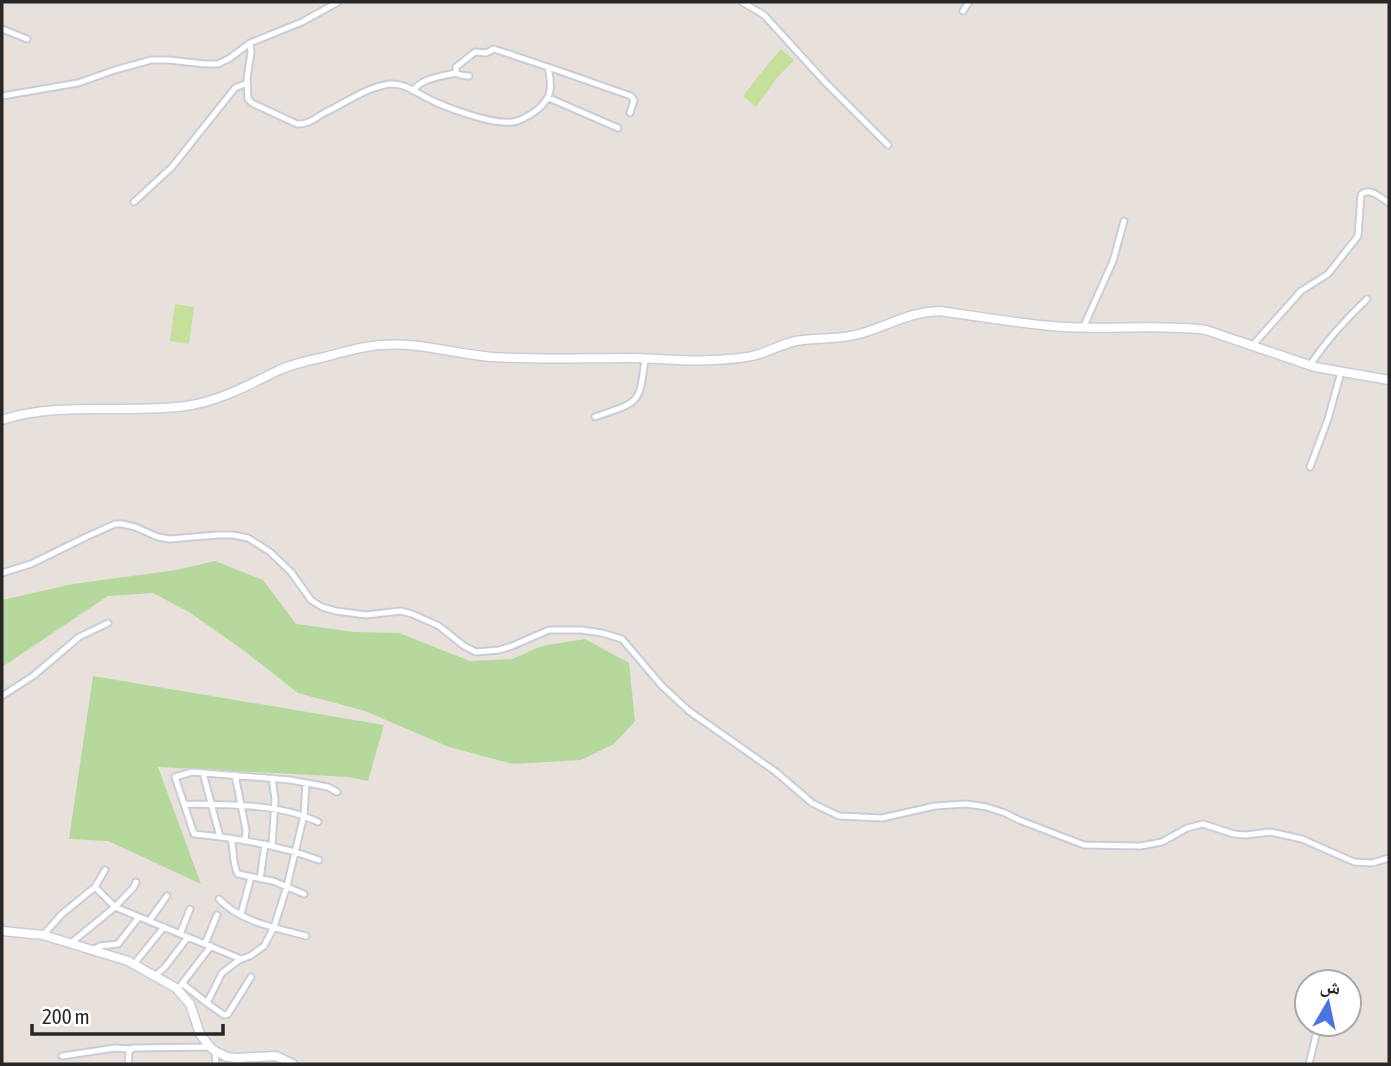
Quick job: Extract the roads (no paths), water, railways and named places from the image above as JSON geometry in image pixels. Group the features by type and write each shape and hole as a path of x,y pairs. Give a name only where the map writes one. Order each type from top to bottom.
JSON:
{"street":[{"path":"2,96 78,83 151,60 218,64 250,43 302,22 338,2"},
{"path":"742,2 764,15 888,145"},
{"path":"963,11 969,2"},
{"path":"2,29 27,39"},
{"path":"250,43 248,99 297,124 312,121 364,92 383,85 400,84 454,109 501,122 514,122 537,110 549,98 552,84 548,67"},
{"path":"456,73 456,67 475,52 486,53 494,49 631,96 634,104 629,113"},
{"path":"413,90 425,81 456,73 469,76"},
{"path":"134,202 172,167 235,88 247,83"},
{"path":"549,98 618,128"},
{"path":"1252,346 1301,291 1328,274 1357,236 1361,195 1367,191 1372,192 1389,203"},
{"path":"1083,328 1113,261 1124,221"},
{"path":"1310,366 1320,350 1367,299"},
{"path":"2,420 40,412 189,405 241,389 281,369 378,345 411,345 489,357 711,360 742,358 800,340 850,336 903,317 940,311 1083,328 1206,330 1310,366 1389,380"},
{"path":"596,417 628,405 638,397 645,359"},
{"path":"1310,467 1328,419 1341,372"},
{"path":"2,573 31,564 115,524 135,527 170,539 217,535 248,538 270,552 291,572 311,600 322,607 366,615 401,611 412,614 439,626 476,652 512,646 549,630 570,629 622,639 662,686 689,711 768,766 811,803 839,816 882,818 935,806 966,804 1005,813 1084,845 1141,846 1162,842 1187,828 1203,824 1234,834 1270,832 1302,839 1354,862 1372,863 1389,858"},
{"path":"2,696 33,676 79,637 108,623"},
{"path":"319,860 265,844 194,834 175,778 192,772 272,778 328,787 337,792"},
{"path":"203,773 220,837"},
{"path":"235,775 246,831 245,841"},
{"path":"272,778 275,799 272,846"},
{"path":"207,1003 222,974 264,946 274,927 304,815 306,783"},
{"path":"184,804 275,809 304,815 318,822"},
{"path":"231,838 234,868 238,874 287,886 304,894"},
{"path":"260,879 265,844"},
{"path":"43,935 62,914 95,887 105,870"},
{"path":"241,914 251,877"},
{"path":"71,943 115,907 136,882"},
{"path":"95,887 115,907 242,959"},
{"path":"149,921 167,896"},
{"path":"219,899 241,914 306,936"},
{"path":"180,934 190,909"},
{"path":"180,986 208,945 217,915"},
{"path":"93,950 100,946 118,944 139,917"},
{"path":"134,964 164,928"},
{"path":"2,931 43,935 134,964 180,986 224,1015 228,1014 251,977"},
{"path":"156,975 188,937"},
{"path":"180,986 190,1004 200,1034 212,1049 237,1059 276,1056 293,1064"},
{"path":"1310,1064 1316,1038"},
{"path":"62,1056 136,1047 212,1049"},
{"path":"128,1064 130,1049"},
{"path":"212,1049 216,1064"}]}
